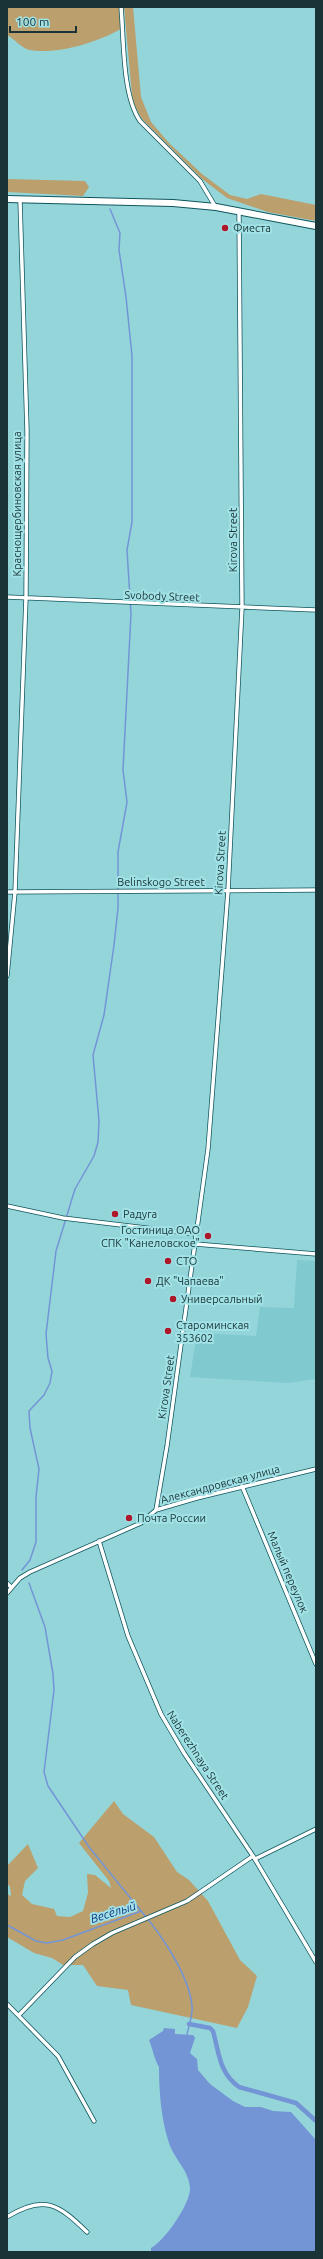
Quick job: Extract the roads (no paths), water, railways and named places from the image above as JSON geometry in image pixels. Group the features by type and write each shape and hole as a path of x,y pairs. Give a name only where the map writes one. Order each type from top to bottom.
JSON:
{"main road":[{"path":"7,199 160,202 216,207 316,226"}],"street":[{"path":"121,7 128,87 134,112 140,121 200,181 216,207"},
{"name":"Краснощербиновская улица","path":"7,976 15,892 26,598 27,431 20,200"},
{"name":"Kirova Street","path":"156,1510 167,1446 208,1149 228,891 242,608 240,212"},
{"name":"Svobody Street","path":"7,597 316,610"},
{"name":"Belinskogo Street","path":"7,892 42,890 316,890"},
{"path":"7,1206 63,1218 196,1234"},
{"path":"194,1244 316,1254"},
{"name":"Александровская улица","path":"7,1593 11,1587 30,1572 141,1524 156,1510 242,1486 316,1469"},
{"name":"Малый переулок","path":"242,1486 316,1664"},
{"name":"Naberezhnaya Street","path":"99,1541 128,1636 161,1714 184,1753 254,1857 316,1962"},
{"path":"7,1583 11,1587"},
{"path":"19,2015 75,1957 106,1937 187,1901 254,1857 316,1829"},
{"path":"7,2004 58,2056 94,2121"},
{"path":"7,2217 32,2205 46,2204 66,2212 87,2232"}],"waterway":[{"path":"22,1570 30,1560 36,1542 36,1497 39,1469 30,1428 29,1411 44,1395 50,1383 52,1371 48,1358 46,1334 56,1251 75,1189 94,1156 98,1142 99,1121 93,1055 104,1015 114,945 118,908 118,852 127,802 123,770 131,614 127,550 132,522 132,356 126,297 119,250 120,233 110,209"},
{"path":"29,1583 45,1627 53,1674 54,1690 44,1772 48,1786 89,1847 141,1911"},
{"name":"Весёлый","path":"7,1925 36,1941 47,1943 63,1940 141,1911 165,1943 186,1981 192,2006 187,2034"},
{"path":"189,2024 210,2028 213,2031 224,2069 227,2075 239,2087 296,2103 316,2121"}],"place":[{"name":"Фиеста","path":"225,228"},
{"name":"Радуга","path":"115,1214"},
{"name":"Гостиница ОАО СПК \"Канеловское\"","path":"208,1236"},
{"name":"СТО","path":"168,1261"},
{"name":"ДК \"Чапаева\"","path":"148,1281"},
{"name":"Универсальный","path":"173,1299"},
{"name":"Староминская 353602","path":"168,1331"},
{"name":"Почта России","path":"129,1518"}]}
